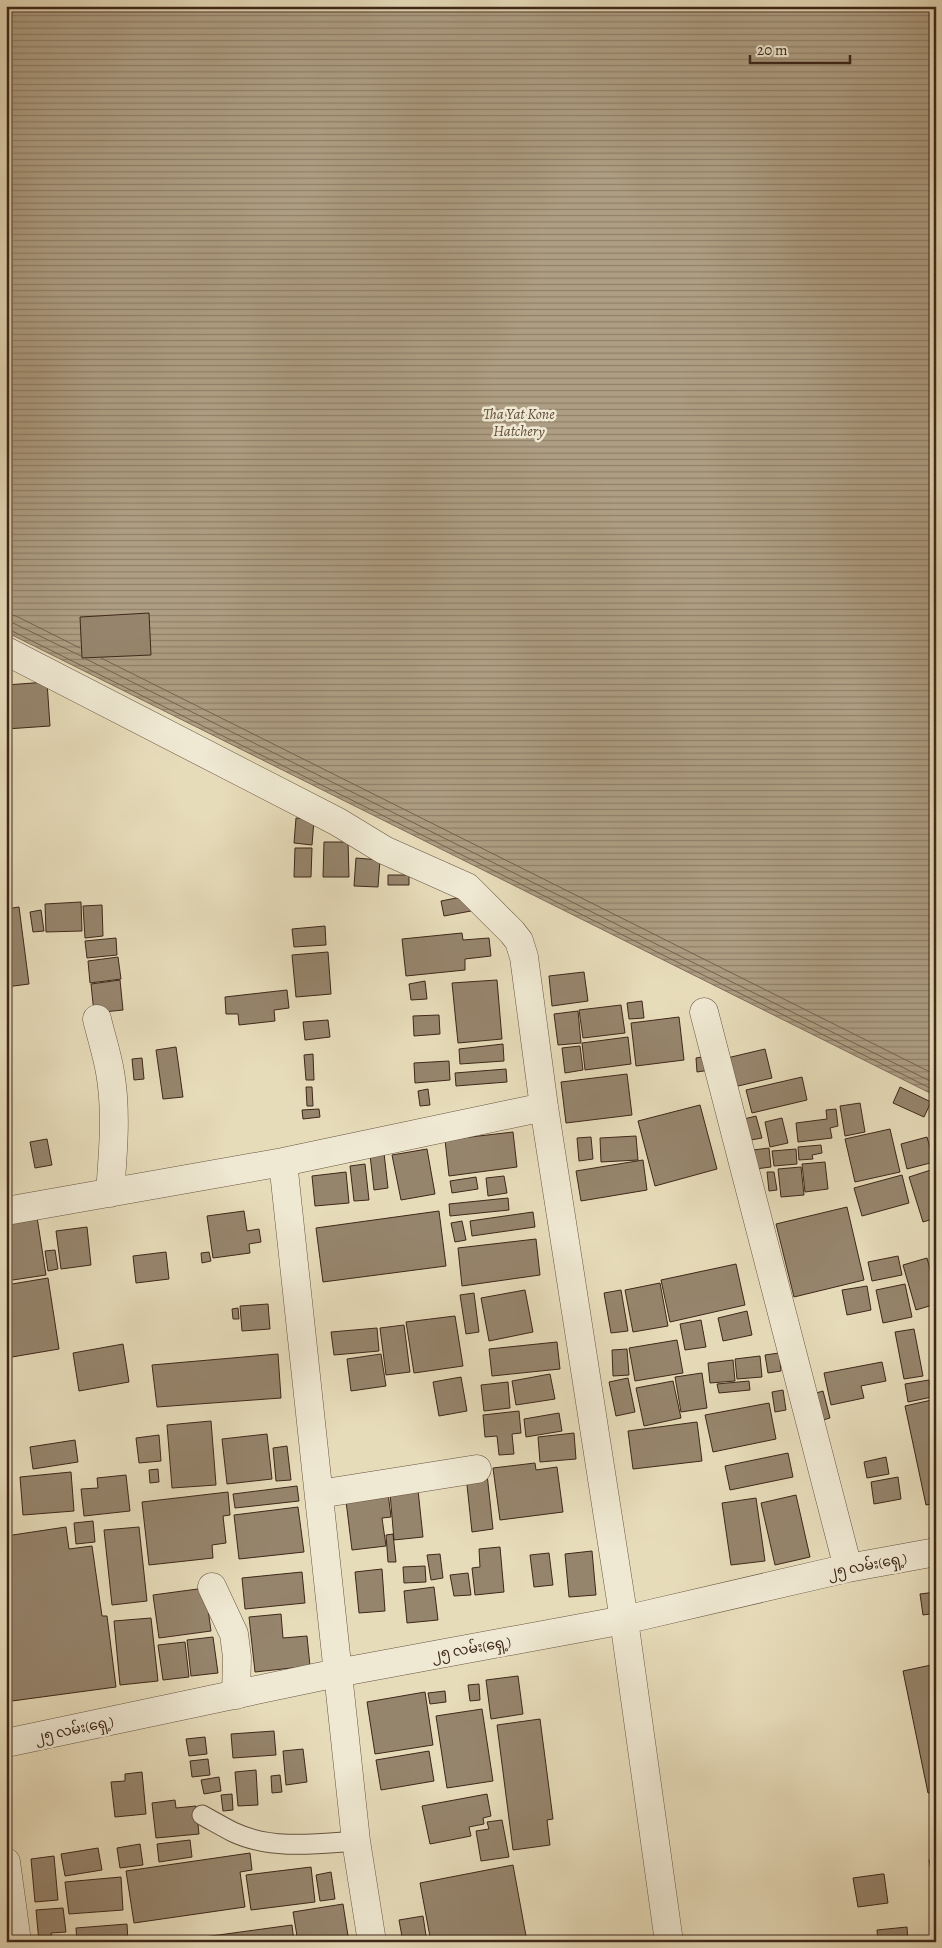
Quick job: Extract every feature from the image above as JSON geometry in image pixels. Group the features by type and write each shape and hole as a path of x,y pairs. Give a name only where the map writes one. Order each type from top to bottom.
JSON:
{"street":[{"path":"6,650 338,822 384,850 467,887 519,941 524,957 544,1107 624,1620 668,1942"},
{"path":"704,1012 848,1568"},
{"path":"97,1019 110,1072 112,1097 114,1133 110,1193"},
{"path":"6,1211 284,1162 544,1107"},
{"path":"284,1162 337,1673 356,1841 372,1942"},
{"path":"319,1494 477,1469"},
{"name":"၂၅ လမ်း(ရှေ့)","path":"6,1743 337,1673 624,1620 848,1568 936,1552"},
{"path":"212,1587 234,1634 237,1658 236,1694"},
{"path":"6,1862 17,1942"}],"lane":[{"path":"202,1815 234,1833 269,1842 311,1845 356,1841"}],"water":[{"name":"Tha Yat Kone Hatchery","path":"6,6 936,6 936,1096 6,632"}],"building":[{"path":"149,613 151,655 82,658 80,617"},
{"path":"47,682 50,726 6,729 6,685"},
{"path":"296,818 314,820 312,845 294,843"},
{"path":"324,842 348,842 349,877 323,877"},
{"path":"295,848 312,848 311,877 294,877"},
{"path":"356,858 380,860 378,887 354,886"},
{"path":"388,875 409,875 409,885 388,885"},
{"path":"467,896 471,911 444,916 441,901"},
{"path":"81,902 82,931 46,932 45,904"},
{"path":"102,905 103,936 85,938 83,906"},
{"path":"19,907 29,984 6,987 6,909"},
{"path":"41,910 44,931 33,932 30,912"},
{"path":"325,926 326,945 294,947 292,929"},
{"path":"462,933 463,940 489,938 491,956 465,959 465,970 406,976 402,939"},
{"path":"116,938 117,955 87,958 85,941"},
{"path":"328,952 331,994 296,997 292,955"},
{"path":"118,957 121,979 90,983 88,961"},
{"path":"584,972 588,1001 552,1006 549,976"},
{"path":"120,980 123,1010 94,1013 91,984"},
{"path":"497,980 502,1039 458,1043 452,983"},
{"path":"425,981 427,999 411,1000 409,984"},
{"path":"287,990 289,1008 274,1010 275,1021 239,1025 238,1014 226,1014 225,997"},
{"path":"642,1001 644,1018 629,1019 627,1003"},
{"path":"621,1005 625,1033 583,1038 579,1010"},
{"path":"578,1011 581,1043 558,1045 554,1014"},
{"path":"439,1015 440,1034 414,1036 413,1016"},
{"path":"679,1017 684,1060 636,1066 631,1023"},
{"path":"328,1020 330,1037 305,1040 303,1022"},
{"path":"628,1037 631,1064 585,1070 582,1043"},
{"path":"503,1044 504,1061 460,1064 459,1049"},
{"path":"580,1046 583,1070 565,1073 562,1048"},
{"path":"176,1047 183,1097 163,1099 156,1050"},
{"path":"765,1049 772,1078 734,1087 727,1058"},
{"path":"313,1054 314,1080 306,1080 304,1055"},
{"path":"708,1056 710,1070 697,1072 696,1058"},
{"path":"142,1058 144,1079 134,1080 132,1059"},
{"path":"449,1061 450,1080 415,1083 414,1063"},
{"path":"506,1069 507,1082 456,1086 455,1073"},
{"path":"627,1074 632,1115 566,1123 561,1082"},
{"path":"802,1077 807,1100 752,1113 746,1090"},
{"path":"306,1087 312,1087 313,1106 307,1106"},
{"path":"900,1087 931,1102 924,1117 893,1103"},
{"path":"428,1089 430,1105 420,1106 418,1091"},
{"path":"860,1103 865,1132 845,1136 840,1106"},
{"path":"700,1105 717,1169 655,1186 638,1121"},
{"path":"319,1109 320,1117 303,1119 302,1110"},
{"path":"836,1109 838,1126 830,1128 832,1138 798,1142 796,1123 827,1119 826,1110"},
{"path":"756,1116 762,1138 745,1141 740,1120"},
{"path":"782,1118 788,1143 770,1147 765,1122"},
{"path":"890,1129 900,1172 855,1182 845,1139"},
{"path":"513,1132 517,1167 449,1176 445,1140"},
{"path":"636,1136 638,1160 601,1162 600,1138"},
{"path":"591,1137 593,1159 579,1161 577,1138"},
{"path":"927,1137 934,1162 907,1169 901,1144"},
{"path":"47,1139 52,1165 35,1168 30,1142"},
{"path":"821,1145 822,1153 812,1155 813,1159 799,1160 798,1147"},
{"path":"769,1148 771,1167 755,1169 753,1150"},
{"path":"427,1149 435,1194 401,1200 392,1155"},
{"path":"796,1149 797,1164 774,1166 772,1151"},
{"path":"384,1153 388,1188 374,1190 370,1155"},
{"path":"643,1160 647,1190 581,1201 576,1171"},
{"path":"825,1162 828,1189 805,1192 802,1164"},
{"path":"365,1164 369,1200 354,1201 350,1166"},
{"path":"801,1167 804,1195 781,1197 778,1169"},
{"path":"934,1169 936,1176 936,1218 923,1222 909,1177"},
{"path":"346,1172 349,1203 315,1206 312,1176"},
{"path":"767,1172 774,1172 777,1190 769,1191"},
{"path":"902,1175 909,1203 862,1216 854,1188"},
{"path":"504,1176 507,1193 488,1196 486,1178"},
{"path":"476,1177 478,1189 452,1193 450,1181"},
{"path":"508,1198 509,1210 450,1216 449,1204"},
{"path":"847,1207 864,1280 794,1297 776,1224"},
{"path":"244,1211 247,1231 259,1229 261,1242 249,1244 250,1253 213,1258 207,1216"},
{"path":"439,1211 446,1266 323,1282 316,1228"},
{"path":"533,1212 535,1227 472,1236 470,1221"},
{"path":"37,1217 46,1275 6,1281 6,1221"},
{"path":"462,1221 466,1240 455,1242 451,1223"},
{"path":"87,1227 91,1265 61,1269 56,1231"},
{"path":"536,1239 540,1275 462,1286 458,1248"},
{"path":"55,1250 58,1269 48,1271 45,1251"},
{"path":"166,1252 169,1279 136,1283 133,1256"},
{"path":"209,1252 211,1261 202,1263 201,1253"},
{"path":"898,1256 902,1275 872,1281 868,1262"},
{"path":"927,1258 936,1291 936,1304 916,1310 903,1265"},
{"path":"736,1264 745,1305 670,1322 661,1280"},
{"path":"48,1278 59,1349 6,1358 6,1285"},
{"path":"660,1283 668,1326 633,1332 625,1290"},
{"path":"905,1284 912,1317 883,1323 876,1290"},
{"path":"867,1286 871,1310 847,1315 842,1290"},
{"path":"525,1290 533,1332 489,1341 481,1298"},
{"path":"621,1290 628,1331 611,1333 604,1293"},
{"path":"474,1293 479,1332 466,1334 460,1295"},
{"path":"268,1304 270,1329 242,1331 240,1306"},
{"path":"238,1308 239,1319 233,1319 232,1309"},
{"path":"747,1311 752,1335 723,1341 718,1318"},
{"path":"455,1316 463,1366 414,1373 406,1322"},
{"path":"701,1320 706,1347 685,1350 680,1324"},
{"path":"404,1325 410,1372 386,1375 380,1328"},
{"path":"377,1328 379,1351 334,1355 331,1332"},
{"path":"914,1329 923,1376 904,1379 895,1332"},
{"path":"677,1340 683,1373 635,1381 629,1348"},
{"path":"557,1342 560,1369 492,1376 489,1349"},
{"path":"123,1344 129,1382 79,1391 73,1353"},
{"path":"627,1349 629,1375 613,1376 612,1350"},
{"path":"779,1353 781,1371 768,1373 765,1355"},
{"path":"278,1354 281,1398 157,1407 152,1365"},
{"path":"381,1354 386,1386 351,1391 347,1359"},
{"path":"760,1356 762,1377 737,1379 735,1359"},
{"path":"733,1360 735,1381 710,1383 708,1363"},
{"path":"882,1362 886,1381 861,1386 864,1398 831,1405 824,1373"},
{"path":"702,1373 707,1408 681,1412 675,1377"},
{"path":"550,1374 555,1399 516,1405 512,1381"},
{"path":"461,1377 467,1411 439,1416 433,1382"},
{"path":"628,1378 635,1412 616,1416 609,1382"},
{"path":"929,1380 932,1397 908,1402 905,1384"},
{"path":"673,1381 681,1418 644,1426 636,1388"},
{"path":"749,1381 750,1390 719,1393 717,1384"},
{"path":"508,1382 510,1408 484,1411 481,1385"},
{"path":"783,1390 786,1410 775,1412 772,1392"},
{"path":"823,1391 830,1418 816,1422 809,1395"},
{"path":"936,1399 936,1503 926,1505 905,1406"},
{"path":"769,1403 776,1439 713,1452 705,1415"},
{"path":"519,1411 521,1433 512,1434 514,1454 499,1455 497,1436 485,1437 483,1415"},
{"path":"559,1413 562,1431 526,1437 524,1419"},
{"path":"211,1421 216,1485 172,1488 167,1425"},
{"path":"697,1422 702,1461 633,1469 628,1431"},
{"path":"574,1433 576,1459 540,1462 538,1437"},
{"path":"267,1434 272,1479 227,1484 222,1439"},
{"path":"159,1435 161,1461 139,1463 136,1438"},
{"path":"75,1440 78,1462 33,1469 30,1447"},
{"path":"287,1446 291,1480 276,1481 273,1448"},
{"path":"788,1453 793,1477 730,1490 725,1466"},
{"path":"886,1457 889,1474 867,1478 864,1462"},
{"path":"535,1463 536,1470 557,1467 563,1512 500,1520 493,1468"},
{"path":"158,1469 159,1482 150,1483 149,1470"},
{"path":"71,1472 74,1511 23,1515 20,1477"},
{"path":"487,1474 493,1529 472,1532 466,1476"},
{"path":"126,1475 130,1511 84,1516 81,1489 98,1488 97,1478"},
{"path":"898,1477 901,1499 874,1504 871,1482"},
{"path":"297,1486 299,1501 235,1508 233,1494"},
{"path":"418,1490 423,1537 394,1540 390,1493"},
{"path":"228,1492 230,1515 223,1516 226,1543 212,1545 213,1558 149,1565 142,1502"},
{"path":"345,1493 388,1493 391,1517 382,1518 386,1546 352,1550"},
{"path":"796,1495 810,1557 775,1565 761,1503"},
{"path":"756,1498 765,1561 731,1565 722,1503"},
{"path":"298,1507 304,1552 239,1559 234,1515"},
{"path":"93,1521 95,1542 76,1544 74,1523"},
{"path":"66,1527 69,1549 92,1546 102,1616 107,1616 116,1687 12,1701 6,1663 6,1536"},
{"path":"139,1527 147,1601 112,1605 104,1530"},
{"path":"393,1534 396,1562 388,1562 386,1535"},
{"path":"500,1547 504,1592 475,1595 472,1568 480,1567 479,1549"},
{"path":"592,1551 596,1595 569,1597 565,1554"},
{"path":"549,1553 553,1585 534,1587 530,1555"},
{"path":"440,1554 443,1578 431,1580 427,1555"},
{"path":"425,1566 426,1582 404,1583 403,1567"},
{"path":"382,1569 385,1611 359,1613 355,1572"},
{"path":"302,1572 305,1603 245,1609 242,1578"},
{"path":"468,1573 471,1595 454,1596 450,1575"},
{"path":"434,1587 438,1620 407,1623 404,1591"},
{"path":"205,1588 211,1631 159,1638 153,1595"},
{"path":"936,1592 936,1613 923,1615 920,1594"},
{"path":"281,1614 283,1638 307,1636 310,1666 255,1672 249,1617"},
{"path":"151,1618 158,1681 120,1685 114,1621"},
{"path":"213,1637 218,1673 191,1676 187,1640"},
{"path":"185,1642 189,1677 163,1680 158,1645"},
{"path":"936,1664 936,1791 928,1793 903,1671"},
{"path":"518,1676 523,1714 491,1719 486,1680"},
{"path":"479,1684 480,1700 470,1701 468,1685"},
{"path":"445,1691 446,1702 430,1704 428,1693"},
{"path":"425,1692 433,1745 375,1754 367,1702"},
{"path":"482,1709 493,1781 447,1788 436,1716"},
{"path":"540,1719 553,1819 547,1820 550,1845 513,1850 497,1725"},
{"path":"274,1731 276,1755 233,1758 231,1734"},
{"path":"205,1737 207,1754 189,1756 186,1739"},
{"path":"303,1749 307,1782 286,1785 283,1751"},
{"path":"429,1751 434,1781 381,1790 376,1760"},
{"path":"208,1759 210,1775 192,1777 190,1761"},
{"path":"256,1770 258,1805 238,1806 235,1772"},
{"path":"142,1772 146,1814 115,1817 111,1782 125,1781 125,1774"},
{"path":"280,1775 282,1792 272,1793 271,1776"},
{"path":"219,1777 221,1791 204,1794 201,1780"},
{"path":"232,1794 233,1810 223,1811 221,1795"},
{"path":"487,1794 491,1816 483,1818 484,1824 469,1827 471,1836 430,1844 422,1806"},
{"path":"175,1800 176,1808 196,1806 199,1834 156,1838 152,1803"},
{"path":"502,1820 509,1857 481,1861 476,1831 489,1829 487,1822"},
{"path":"190,1840 192,1857 159,1862 157,1844"},
{"path":"140,1844 143,1865 120,1868 117,1848"},
{"path":"98,1848 102,1870 65,1876 61,1854"},
{"path":"250,1853 252,1870 240,1872 245,1907 134,1923 126,1871"},
{"path":"54,1856 58,1900 35,1902 31,1859"},
{"path":"936,1858 936,1892 935,1893 929,1860"},
{"path":"513,1865 526,1936 495,1942 431,1942 420,1883"},
{"path":"311,1867 315,1902 251,1910 246,1875"},
{"path":"331,1872 335,1899 320,1901 316,1875"},
{"path":"884,1874 888,1903 858,1907 853,1878"},
{"path":"121,1877 123,1910 69,1914 65,1882"},
{"path":"343,1904 349,1942 298,1942 293,1912"},
{"path":"63,1908 66,1932 51,1933 52,1942 39,1942 36,1910"},
{"path":"423,1916 427,1942 403,1942 399,1920"},
{"path":"127,1924 128,1942 77,1942 76,1928"},
{"path":"292,1925 294,1942 167,1942"},
{"path":"907,1927 908,1942 878,1942 877,1930"},
{"path":"73,1937 73,1942 55,1942 55,1939"}]}
